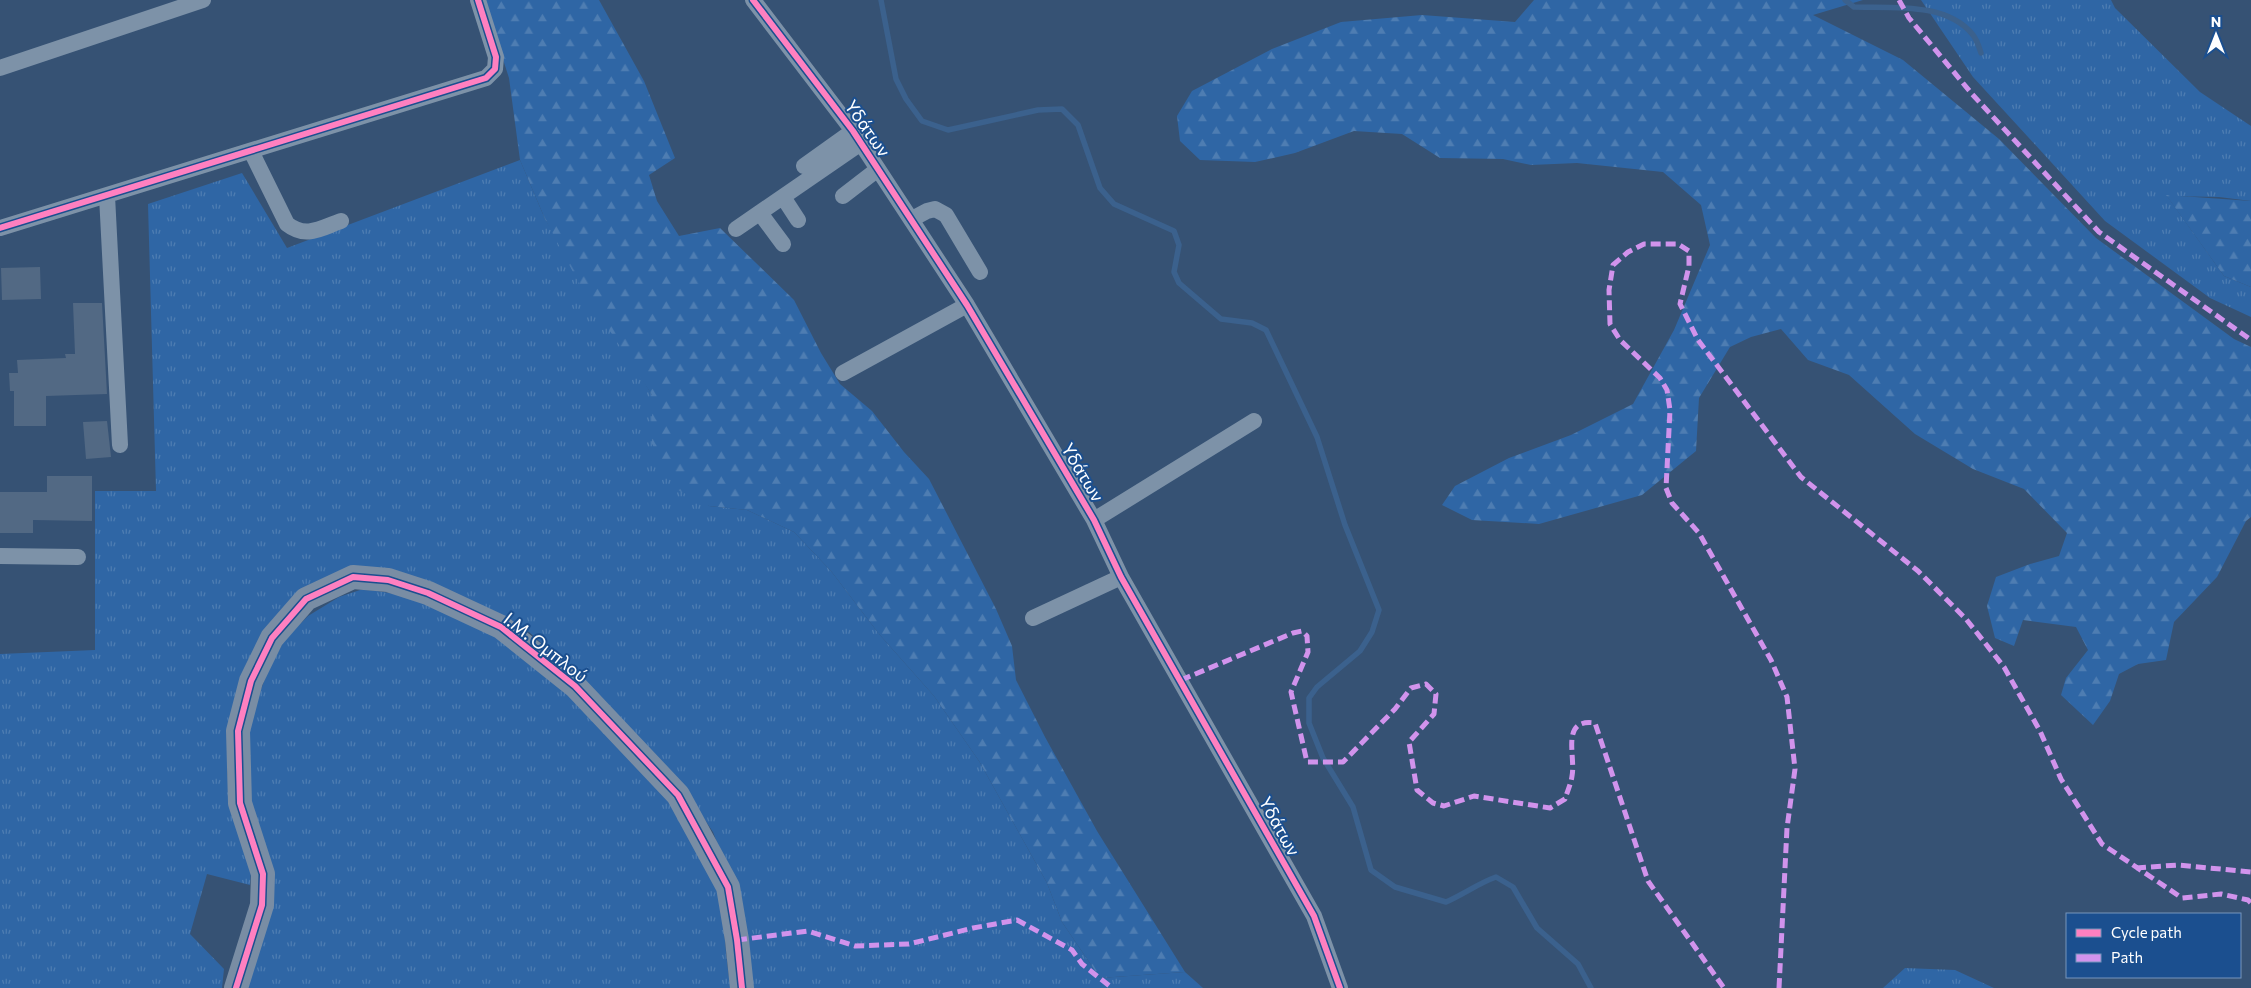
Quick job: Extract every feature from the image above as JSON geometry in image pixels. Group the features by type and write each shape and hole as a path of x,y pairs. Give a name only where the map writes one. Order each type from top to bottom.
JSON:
{"street":[{"path":"0,68 203,0"},
{"path":"0,228 486,78 495,69 496,57 478,0"},
{"name":"Υδάτων","path":"753,0 857,137 967,305 1094,520 1121,577 1314,916 1340,988"},
{"path":"804,166 857,137"},
{"path":"736,229 783,197 857,137"},
{"path":"251,151 287,224 296,232 308,233 341,221"},
{"path":"842,196 878,169"},
{"path":"107,196 120,445"},
{"path":"783,197 798,220"},
{"path":"912,219 935,209 946,215 980,272"},
{"path":"760,213 782,244"},
{"path":"843,374 967,305"},
{"path":"1094,520 1254,421"},
{"path":"0,556 78,557"},
{"name":"Ι.Μ. Ομπλού","path":"236,988 262,905 263,874 240,803 238,731 251,681 272,638 306,599 353,577 388,580 428,593 501,627 582,692 678,795 728,888 737,940 742,988"},
{"path":"1033,618 1121,577"}],"green space":[{"path":"484,0 599,0 644,81 675,158 649,175 657,201 679,236 720,228 794,300 821,353 840,384 872,411 904,452 929,479 996,609 1012,646 1016,680 1045,737 1097,831 1185,972 1100,978 1062,922 1047,883 979,761 934,696 879,634 831,571 794,532 747,510 709,506 678,490 652,444 652,395 581,287 545,219 520,160 509,78"},
{"path":"1534,0 1863,0 1813,15 1903,60 1999,139 2096,238 2234,339 2251,347 2251,517 2246,521 2217,577 2174,622 2166,660 2138,664 2119,674 2110,701 2093,725 2061,695 2066,678 2088,650 2076,627 2023,620 2014,646 1995,638 1987,606 1996,577 2030,564 2059,556 2067,533 2024,489 1973,469 1915,434 1849,375 1808,360 1781,329 1751,337 1730,347 1699,398 1696,451 1642,495 1539,524 1472,520 1442,505 1455,486 1509,458 1571,435 1633,404 1674,330 1710,245 1701,205 1663,172 1577,163 1531,165 1503,159 1440,158 1402,134 1354,131 1295,153 1255,162 1200,160 1180,141 1177,116 1192,91 1272,49 1341,22 1422,15 1515,22"},
{"path":"1921,0 2111,0 2115,8 2200,92 2251,126 2251,201 2219,197 2167,196 2224,276 2251,287 2251,317 2210,298 2105,221 1973,77"},
{"path":"520,160 545,219 652,395 652,444 709,506 747,510 794,532 831,571 879,634 934,696 979,761 1047,883 1062,922 1100,978 1185,972 1203,988 748,988 731,879 713,832 683,787 581,679 529,632 473,601 397,572 297,593 230,716 227,772 234,813 251,869 250,885 207,874 190,934 224,969 222,988 0,988 0,654 95,650 95,491 156,491 148,204 242,173 287,248"},
{"path":"2166,195 2251,201 2251,287 2224,276"},
{"path":"360,590 407,597 433,606 459,617 507,644 528,658 567,693 660,789 687,828 715,884 722,913 731,988 246,988 259,950 246,743 255,705 268,671 285,639 308,616 339,597"},
{"path":"1905,968 1955,970 1994,988 1883,988"}],"building":[{"path":"40,267 41,299 2,300 1,268"},
{"path":"73,303 102,303 107,394 46,396 46,426 14,426 14,391 10,391 9,373 18,373 17,360 66,358 65,354 75,354"},
{"path":"107,421 111,457 86,459 83,422"},
{"path":"47,476 92,476 92,521 33,520 33,533 0,533 0,492 47,492"}],"waterway":[{"path":"881,0 896,79 906,99 922,121 948,130 1038,110 1062,109 1078,125 1100,188 1114,204 1174,231 1179,245 1174,272 1179,283 1221,319 1252,323 1266,330 1317,437 1345,525 1379,610 1372,632 1360,651 1317,687 1309,698 1309,723 1323,758 1353,807 1371,870 1395,887 1446,902 1496,877 1513,887 1537,928 1578,964 1591,988"},
{"path":"1845,0 1854,7 1918,9 1949,17 1962,24 1973,35 1981,53"}],"marked path":[{"path":"1899,0 1909,18 1972,94 2099,232 2251,340"},
{"path":"1779,988 1787,828 1795,769 1787,697 1771,660 1699,533 1672,503 1666,488 1670,410 1667,390 1660,378 1620,340 1610,324 1609,290 1613,265 1628,252 1644,244 1678,244 1689,251 1689,266 1680,304 1698,340 1801,477 1918,571 1966,619 2004,667 2040,731 2061,779 2102,844 2182,898 2221,894 2248,900 2251,903"},
{"path":"1181,680 1293,633 1302,631 1307,636 1308,652 1291,692 1307,762 1343,762 1395,709 1411,688 1426,684 1436,694 1434,714 1409,742 1417,790 1433,803 1444,806 1474,796 1550,808 1565,799 1570,785 1573,768 1573,732 1577,726 1584,723 1595,723 1648,881 1724,988"},
{"path":"2136,868 2178,865 2251,872"},
{"path":"737,940 808,931 855,946 909,944 973,928 1017,920 1072,950 1082,964 1112,988"}],"cycle path":[{"path":"0,228 486,78 495,69 496,57 478,0"},
{"path":"753,0 853,131 967,305 1094,520 1121,577 1314,916 1340,988"},
{"path":"236,988 262,905 263,874 240,803 238,731 251,681 272,638 306,599 353,577 388,580 428,593 501,627 575,686 678,795 728,887 737,940 742,988"}]}
